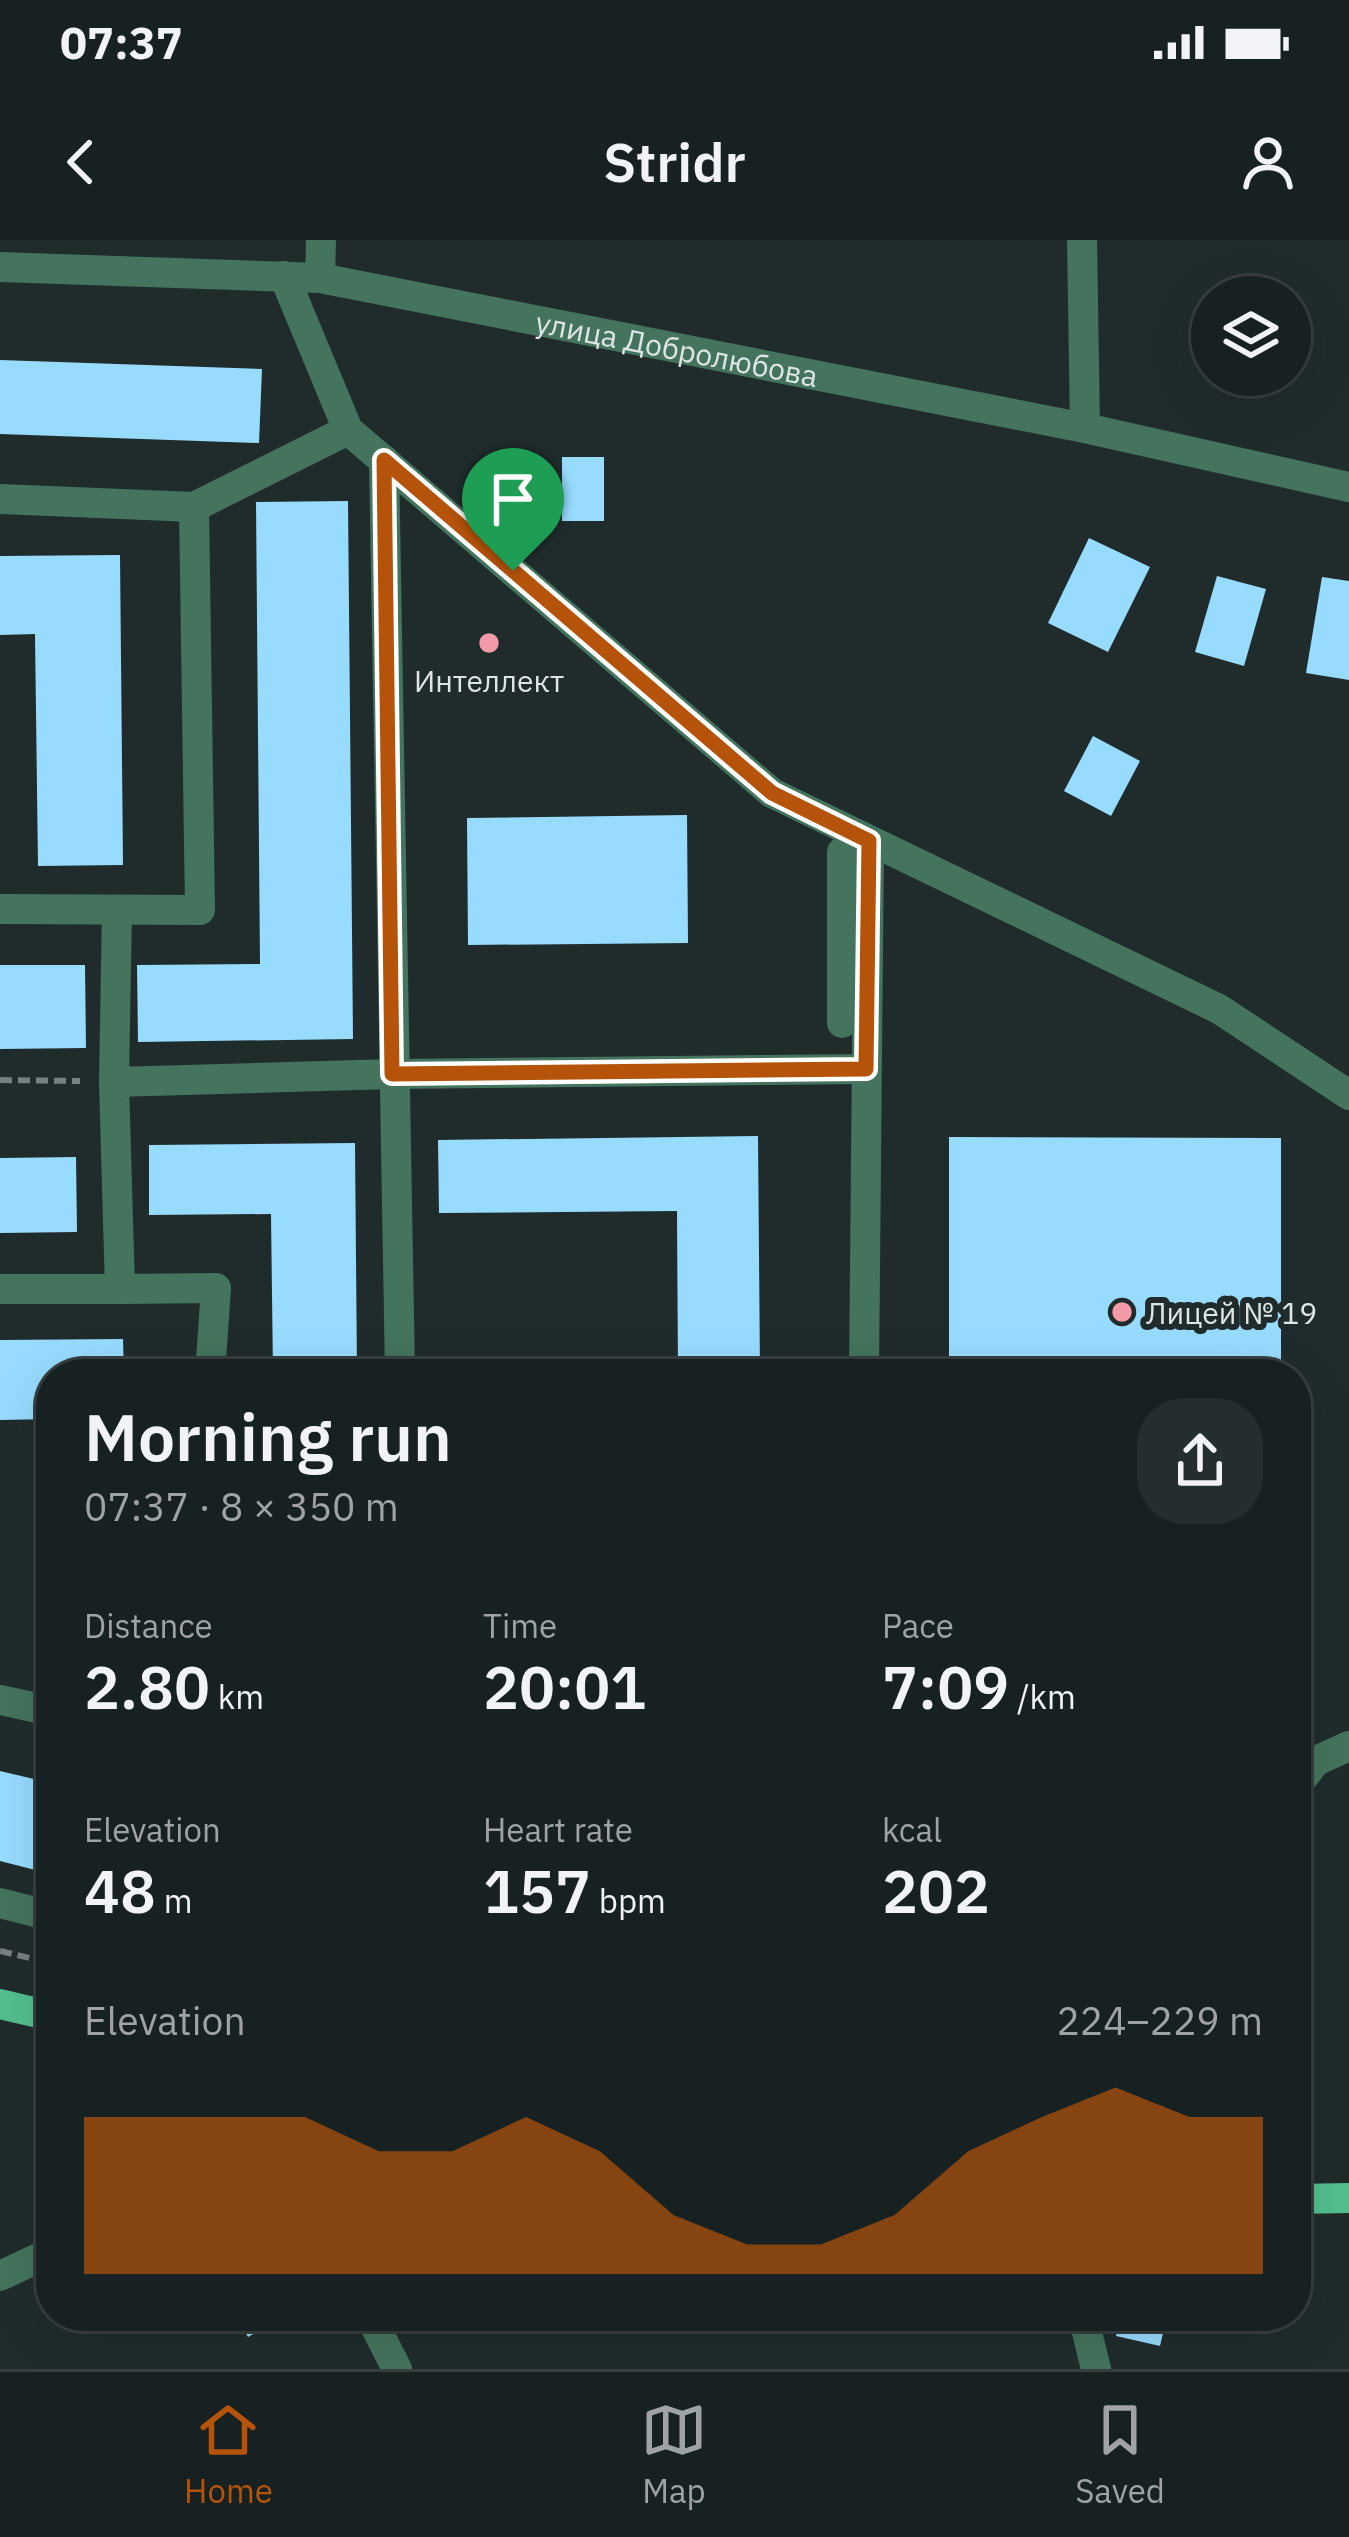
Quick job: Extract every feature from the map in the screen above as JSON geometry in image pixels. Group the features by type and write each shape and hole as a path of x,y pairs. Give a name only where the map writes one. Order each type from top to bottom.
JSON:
{"main road":[{"path":"0,2003 36,2012"},
{"path":"1311,2199 1349,2198"}],"street":[{"path":"320,278 321,240"},
{"path":"1082,240 1085,428"},
{"name":"улица Добролюбова","path":"0,267 320,278 1085,428 1349,487"},
{"path":"284,276 348,430 772,793 855,846 1219,1009 1349,1096"},
{"path":"0,499 194,507 348,430"},
{"path":"384,460 400,1359"},
{"path":"0,909 200,910 194,507"},
{"path":"842,1023 855,846"},
{"path":"855,846 866,1069 864,1359"},
{"path":"116,910 114,1082 120,1289"},
{"path":"114,1082 866,1069"},
{"path":"0,1289 216,1288 211,1359"},
{"path":"0,1700 36,1708"},
{"path":"1311,1767 1349,1746"},
{"path":"0,1903 36,1912"},
{"path":"0,2276 36,2259"},
{"path":"378,2331 397,2369"},
{"path":"1087,2331 1096,2369"}],"path":[{"path":"0,1080 114,1082"},
{"path":"0,1951 36,1959"}],"building":[{"path":"0,360 262,369 259,443 0,434"},
{"path":"562,457 604,457 604,521 562,521"},
{"path":"348,501 353,1039 138,1042 137,965 260,964 256,502"},
{"path":"1089,538 1150,567 1108,652 1048,623"},
{"path":"120,555 123,865 38,866 35,634 0,635 0,556"},
{"path":"1217,576 1266,589 1244,666 1195,652"},
{"path":"1322,577 1349,581 1349,680 1306,673"},
{"path":"1093,736 1140,761 1111,816 1064,791"},
{"path":"687,815 688,943 468,945 467,818"},
{"path":"0,965 85,965 86,1048 0,1049"},
{"path":"758,1136 760,1359 678,1359 677,1211 439,1213 438,1140"},
{"path":"949,1137 1281,1138 1281,1359 949,1359"},
{"path":"355,1143 357,1359 273,1359 271,1214 149,1215 149,1145"},
{"path":"76,1157 77,1232 0,1233 0,1158"},
{"path":"123,1339 124,1359 36,1359 36,1419 0,1420 0,1340"},
{"path":"0,1771 36,1779 36,1870 0,1861"},
{"path":"1117,2331 1164,2331 1160,2346 1116,2336"}],"place":[{"name":"Интеллект","path":"489,643"},
{"name":"Лицей № 19","path":"1122,1312"}],"route":[{"path":"384,460 513,571 772,793 869,841 866,1069 392,1074 384,460"}]}
